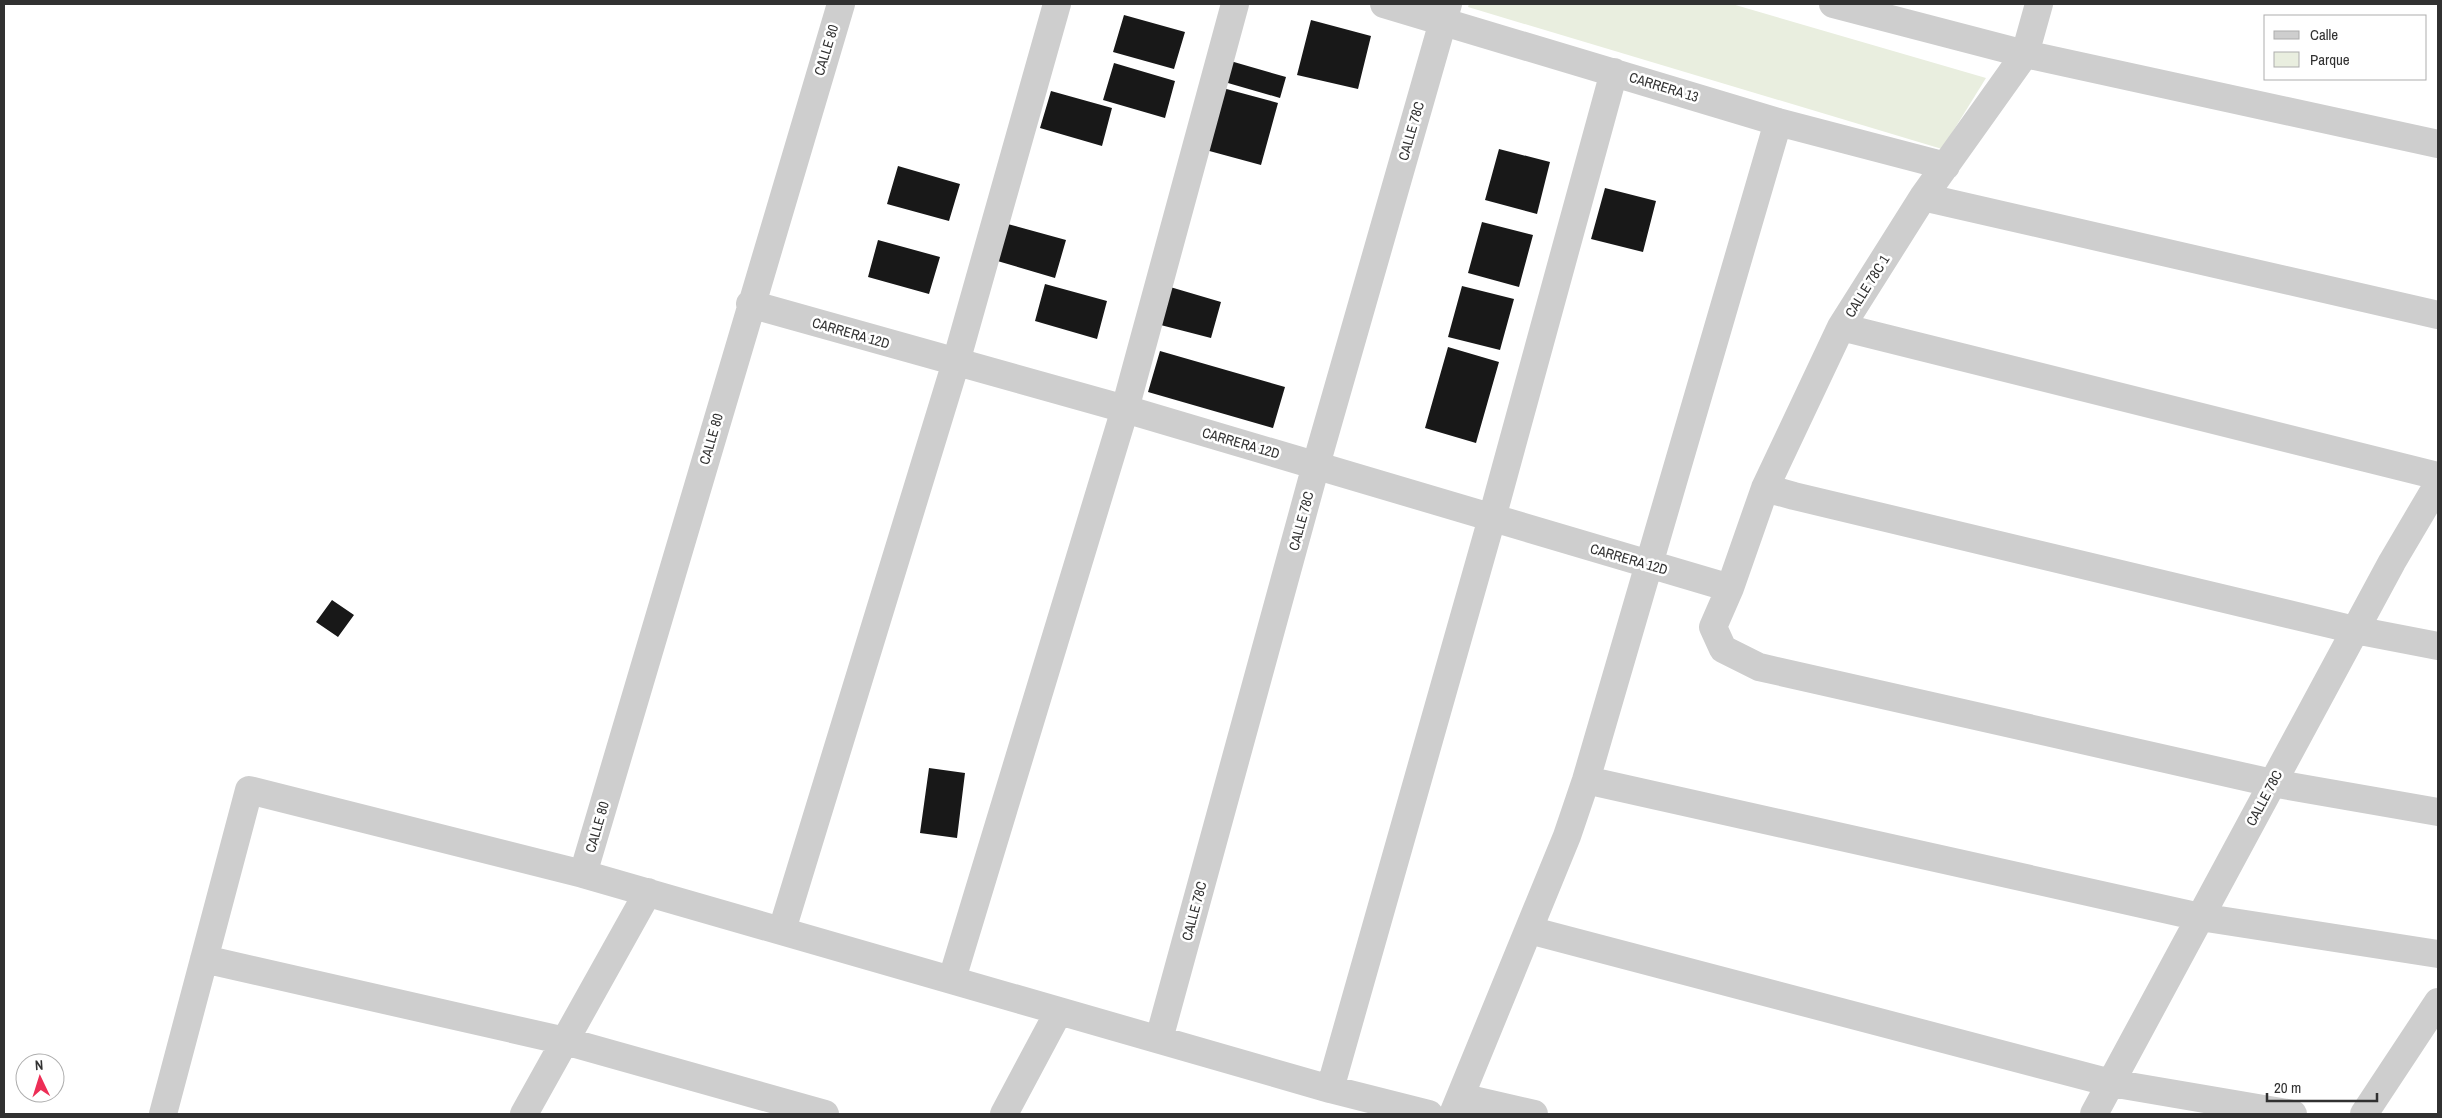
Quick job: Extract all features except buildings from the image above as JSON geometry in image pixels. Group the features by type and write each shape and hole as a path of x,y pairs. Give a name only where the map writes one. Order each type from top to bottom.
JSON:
{"street":[{"name":"CALLE 80","path":"583,874 840,4"},
{"path":"782,930 956,362 1057,4"},
{"path":"952,979 1125,409 1235,4"},
{"name":"CARRERA 13","path":"1384,4 1446,12 1614,72 1778,122 1946,166"},
{"path":"1832,4 2025,54 2438,144"},
{"name":"CALLE 78C 1","path":"2039,4 2025,54 1923,197 1841,327 1765,488 1730,588 1713,627 1723,649 1759,667 2272,783 2438,812"},
{"name":"CALLE 78C","path":"1159,1039 1316,465 1446,12"},
{"path":"1330,1089 1492,518 1614,72"},
{"path":"1534,1114 1456,1106 1567,836 1586,780 1651,565 1778,122"},
{"path":"1923,197 2438,315"},
{"name":"CARRERA 12D","path":"750,304 1125,409 1730,588"},
{"path":"1841,327 2438,476"},
{"name":"CALLE 78C","path":"2094,1114 2355,630 2438,484"},
{"path":"1765,488 1804,499 2355,630 2438,646"},
{"path":"1586,780 2200,917 2438,954"},
{"path":"163,1114 249,790 583,874 1419,1113"},
{"path":"524,1114 648,892"},
{"path":"1529,930 2111,1083 2293,1114"},
{"path":"204,959 565,1041 825,1114"},
{"path":"2364,1114 2438,1002"},
{"path":"1004,1114 1059,1011"}],"green space":[{"path":"1469,4 1732,4 1986,78 1942,149 1468,7"}]}
